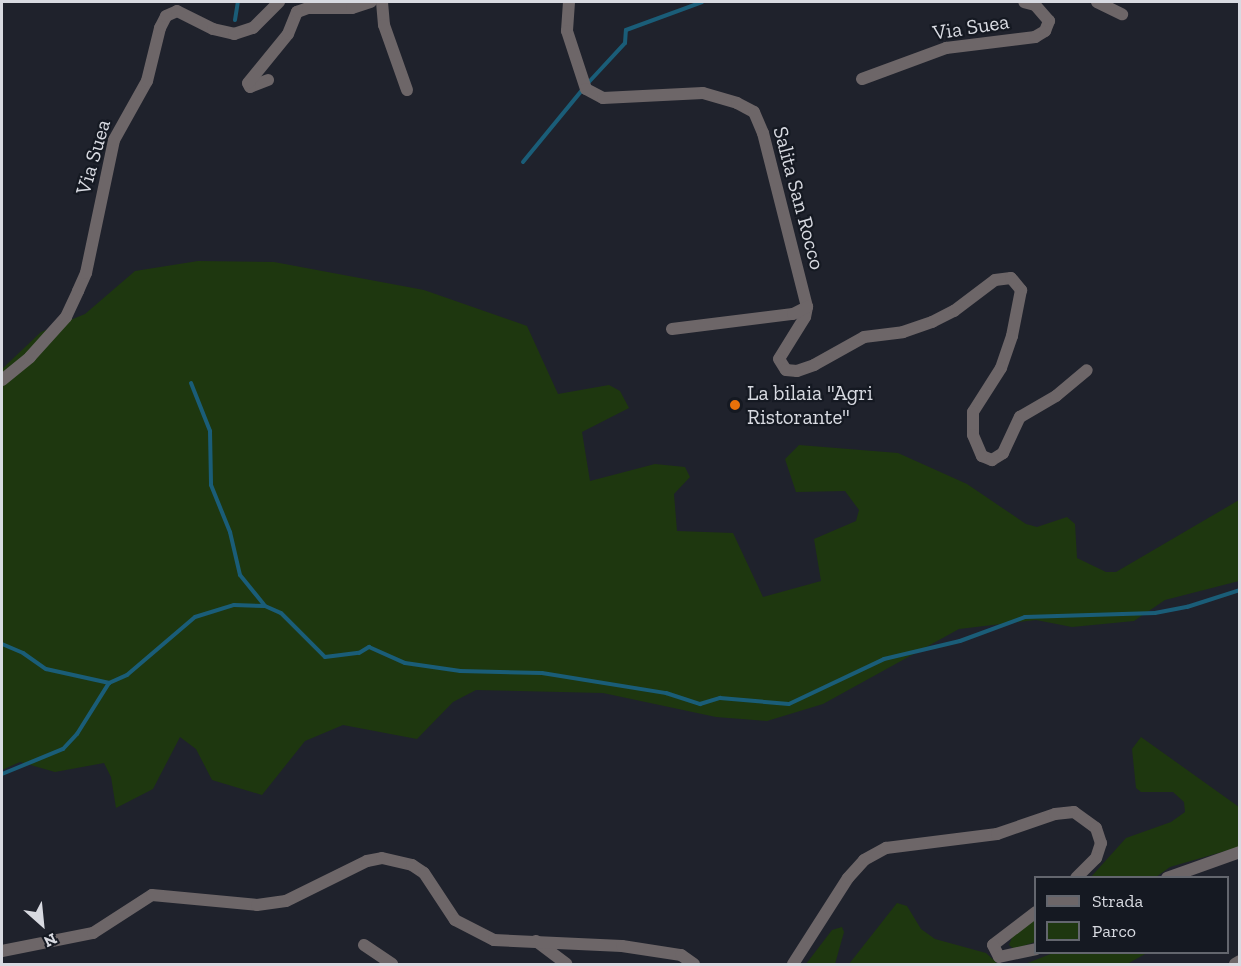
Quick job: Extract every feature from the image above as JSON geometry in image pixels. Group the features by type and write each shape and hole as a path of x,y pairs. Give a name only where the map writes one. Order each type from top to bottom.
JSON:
{"street":[{"name":"Via Suea","path":"2,380 30,357 66,317 78,291 86,273 114,140 147,81 166,16 177,11 213,29 234,34 253,28 279,2"},
{"path":"268,80 250,87 248,83 288,34 297,12 308,8 352,8 371,2"},
{"path":"382,2 382,16 406,90"},
{"name":"Salita San Rocco","path":"569,2 567,31 586,89 603,98 703,93 737,102 754,112 763,133 807,307"},
{"name":"Via Suea","path":"862,79 946,48 1035,37 1045,31 1049,21 1035,5 1024,2"},
{"path":"1097,2 1122,14"},
{"path":"807,307 805,317 779,359 786,370 814,364 864,337 903,332 932,322 954,311 995,279 1011,278 1021,290 1012,336 1001,368 973,412 977,447 982,456 992,460 1003,453 1020,417 1056,396 1087,370"},
{"path":"672,330 793,314 807,307"},
{"path":"793,964 849,878 864,860 886,848 998,834 1065,811 1074,812 1096,828 1101,843 1096,858 1078,876"},
{"path":"1173,876 1239,852"},
{"path":"2,951 93,933 152,895 257,905 286,901 304,895 368,861 382,858 405,862 424,873 444,908 464,926 494,940 536,941 664,952 686,957 694,964"},
{"path":"1034,913 993,945 999,957 1034,949"},
{"path":"536,941 566,964"},
{"path":"364,945 392,964"},
{"path":"1235,964 1239,961"}],"green space":[{"path":"198,261 274,262 424,290 527,326 558,394 609,385 620,391 629,408 582,432 590,481 655,464 685,467 690,477 674,494 677,531 733,533 763,597 821,581 814,539 856,521 859,510 845,491 796,492 785,459 799,445 898,453 967,484 1026,524 1037,527 1067,517 1075,524 1077,558 1106,572 1116,572 1239,500 1239,581 1165,600 1134,621 1072,627 1036,620 959,629 823,704 767,721 716,717 603,693 476,690 453,702 417,739 343,725 305,741 262,795 212,780 196,749 180,737 153,789 116,808 111,777 104,763 55,772 20,762 2,770 2,369 41,332 85,314 135,271"},
{"path":"1141,737 1239,807 1239,847 1170,867 1157,876 1092,876 1126,838 1171,822 1185,812 1184,802 1173,792 1141,792 1136,788 1132,749"},
{"path":"897,903 907,906 921,929 935,939 986,953 997,963 1025,964 849,964"},
{"path":"1034,919 1034,942 1014,949 1009,945 1013,935"},
{"path":"842,927 844,932 835,964 806,964 832,930"},
{"path":"1050,954 1145,954 1127,964 1025,964"}],"waterway":[{"path":"235,20 238,2"},
{"path":"588,83 625,43 626,30 702,2"},
{"path":"523,162 583,89"},
{"path":"191,383 210,431 211,485 230,532 240,575 264,605"},
{"path":"2,774 63,749 77,734 109,683 127,675 195,617 234,605 265,606 281,613 325,657 359,653 369,647 405,663 460,671 542,673 666,693 700,704 720,698 789,704 884,659 960,641 1025,617 1155,613 1187,607 1240,590"},
{"path":"2,644 23,653 46,669 109,683"}],"place":[{"name":"La bilaia \"Agri Ristorante\"","path":"735,405"}]}
